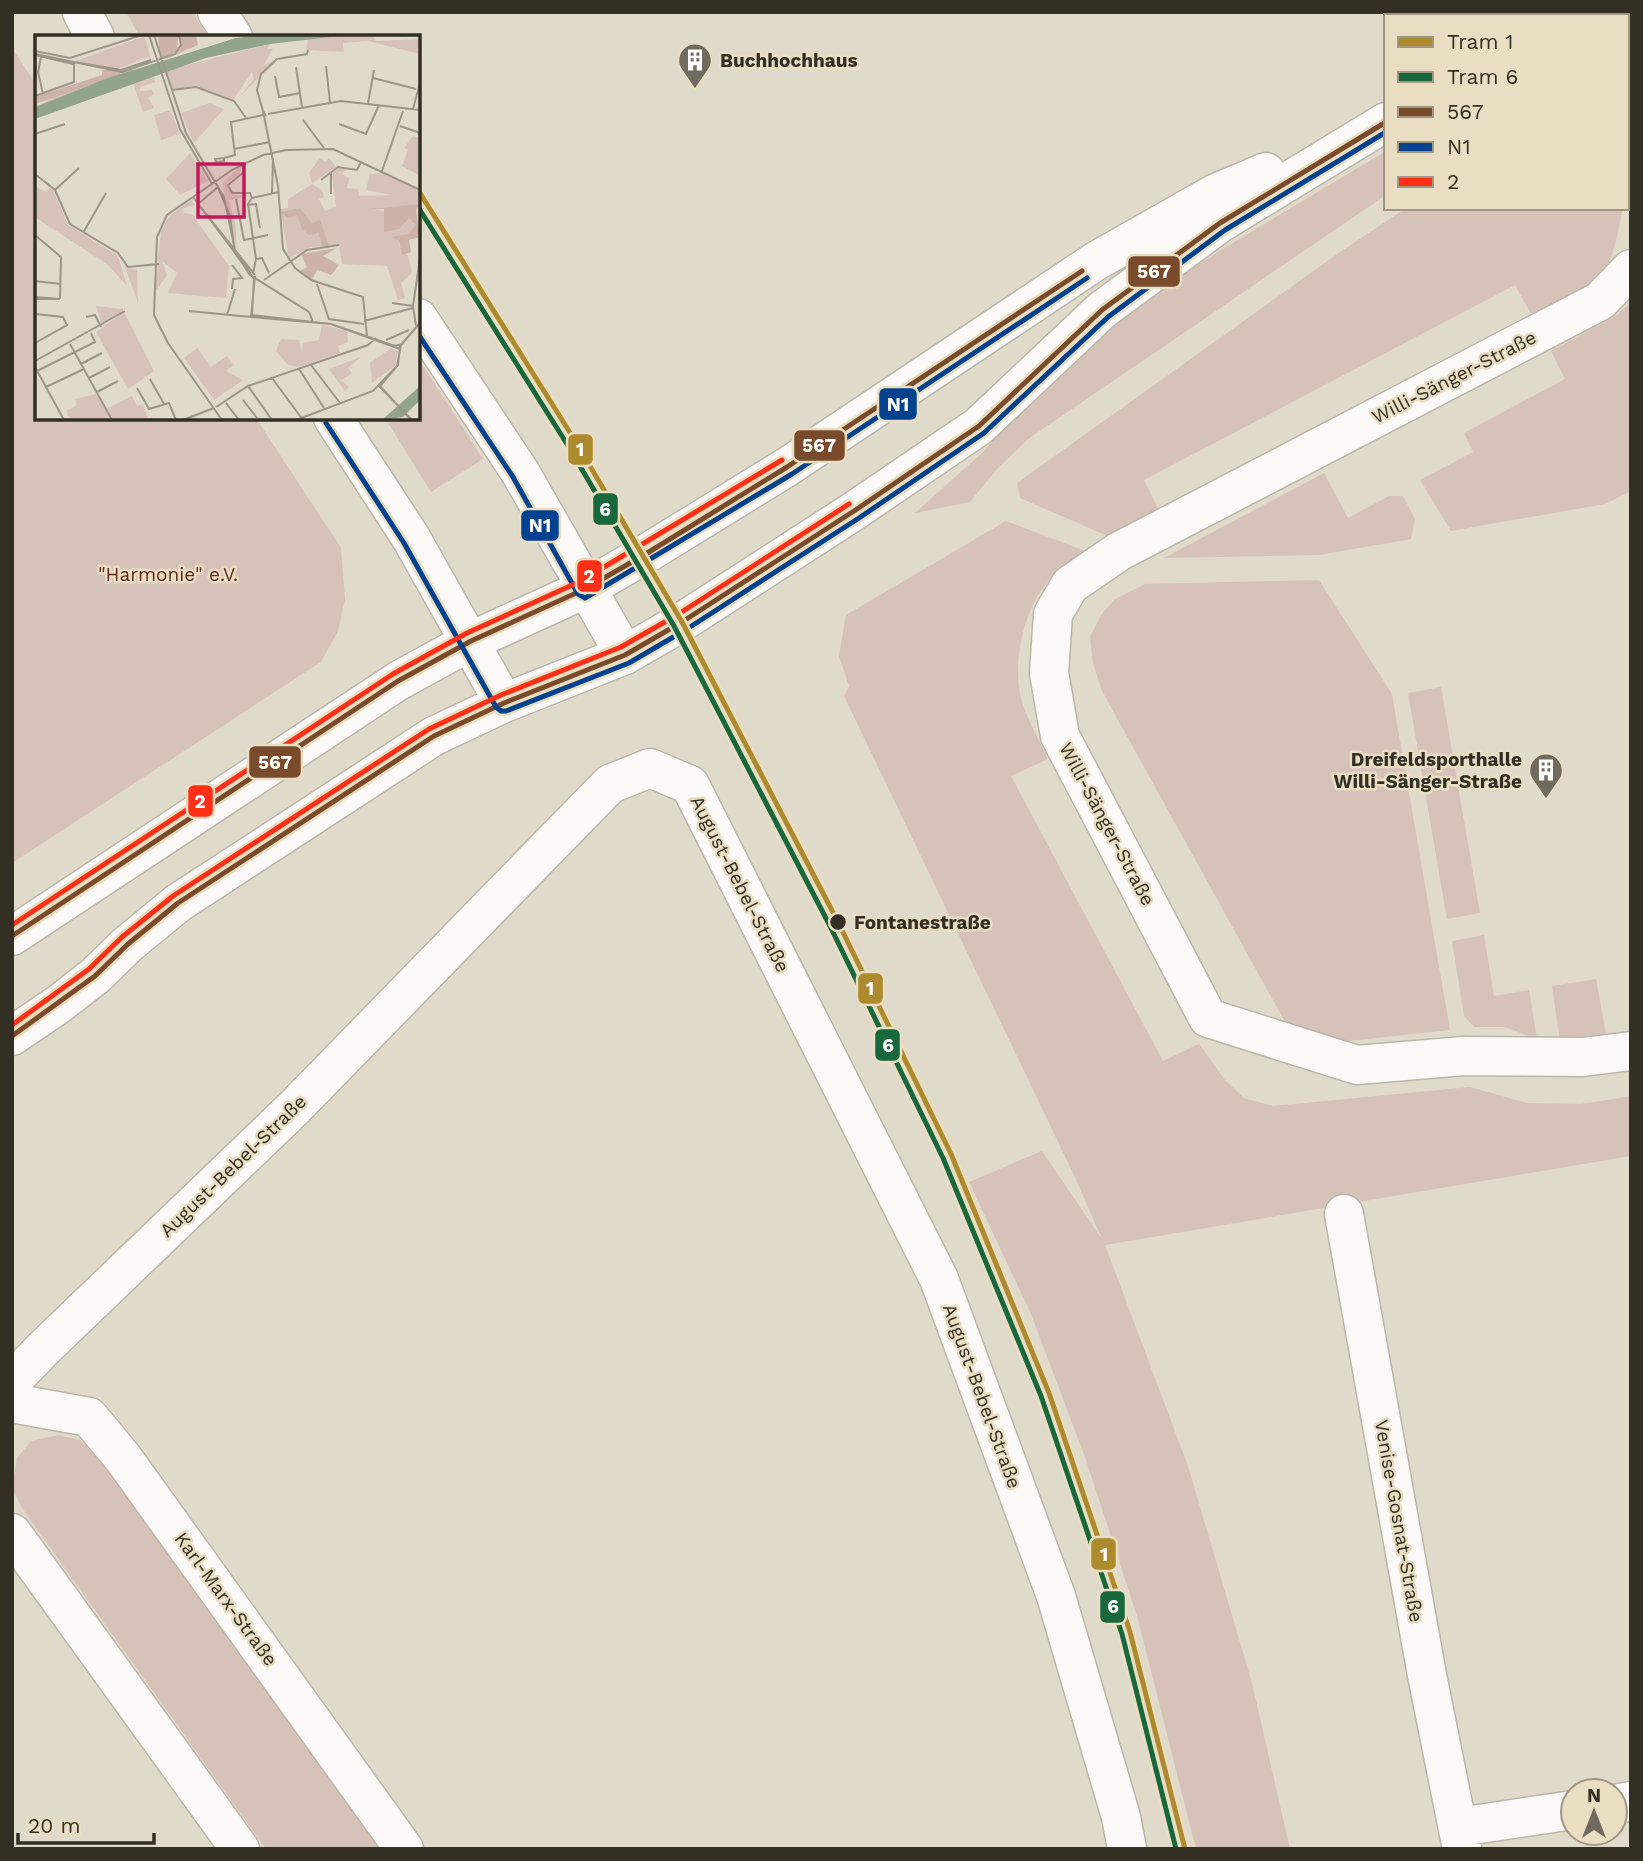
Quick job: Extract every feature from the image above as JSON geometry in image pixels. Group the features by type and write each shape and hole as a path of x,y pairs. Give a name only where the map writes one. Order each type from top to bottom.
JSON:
{"street":[{"path":"82,12 94,35"},
{"path":"217,12 232,35"},
{"path":"12,936 398,681 471,641 585,589 787,467 1096,261 1214,194 1382,124"},
{"path":"12,1036 86,983 165,912 433,736 503,702 625,655 740,585 979,426 1102,310 1220,223 1382,124"},
{"name":"Willi-Sänger-Straße","path":"1631,269 1600,301 1118,552 1070,585 1053,614 1049,673 1060,736 1208,1018 1357,1065 1464,1056 1583,1057 1631,1051"},
{"path":"420,321 520,472 625,655"},
{"path":"334,420 411,538 503,702"},
{"name":"August-Bebel-Straße","path":"12,1381 293,1108 610,784 650,768 690,785 939,1279 1056,1597 1121,1817 1127,1849"},
{"name":"Venise-Gosnat-Straße","path":"1344,1214 1427,1675 1461,1838 1559,1814"},
{"name":"Karl-Marx-Straße","path":"12,1403 89,1417 123,1458 404,1849"},
{"path":"12,1533 240,1849"}],"green space":[{"path":"126,12 192,12 207,35 139,35"},
{"name":"\"Harmonie\" e.V.","path":"12,48 35,83 35,420 257,420 341,548 345,599 338,631 321,662 12,863"},
{"path":"1384,152 1384,196 1028,439 996,470 970,502 915,513 983,452 1058,367 1140,301"},
{"path":"1403,210 1623,210 1607,265 1578,290 1531,314 1515,285 1144,480 1160,512 1110,537 1020,498 1017,483"},
{"path":"1631,303 1631,491 1605,504 1451,531 1420,480 1473,452 1464,433 1565,379 1551,351 1612,318"},
{"path":"420,361 483,459 431,492 386,420 420,420"},
{"path":"1324,473 1348,518 1389,496 1403,496 1415,519 1411,539 1319,555 1164,558"},
{"path":"1006,521 1085,551 1063,567 1044,586 1036,598 1025,627 1019,659 1020,691 1025,712 1048,759 1011,776 1163,1061 1199,1044 1225,1080 1244,1098 1273,1106 1470,1087 1527,1103 1581,1104 1631,1096 1631,1156 1105,1245 1188,1466 1252,1683 1290,1849 1196,1849 1137,1616 1086,1460 1031,1314 969,1182 1042,1151 1102,1239 1073,1173 844,696 849,686 839,656 846,615"},
{"path":"1319,580 1392,694 1450,1030 1340,1042 1300,1034 1285,1022 1102,691 1093,663 1090,637 1101,615 1115,599 1145,584"},
{"path":"1441,687 1480,913 1447,919 1408,693"},
{"path":"1484,935 1494,996 1529,990 1537,1039 1505,1027 1474,1027 1464,1016 1452,941"},
{"path":"1596,979 1607,1040 1560,1041 1552,986"},
{"path":"58,1435 80,1440 102,1461 379,1849 266,1849 22,1508 12,1488 17,1458 31,1441"}],"tram line":[{"name":"1","path":"420,193 574,439 682,622 838,922 951,1154 1049,1393 1130,1632 1185,1849"},
{"name":"6","path":"420,210 567,444 674,626 830,926 943,1158 1041,1396 1122,1634 1176,1849"}],"transit line":[{"name":"567","path":"12,1036 95,976 128,944 178,903 434,736 504,703 625,655 682,622 854,511 979,426 1102,310 1220,223 1384,123"},
{"name":"N1","path":"326,423 404,543 496,707 506,711 629,663 687,629 859,518 984,433 1108,317 1225,230 1384,133"},
{"name":"567","path":"12,936 398,681 471,641 585,589 644,555 787,467 1082,271"},
{"name":"N1","path":"420,337 513,477 578,594 585,598 792,474 1087,278"},
{"name":"2","path":"12,925 393,674 467,633 581,581 782,460"},
{"name":"2","path":"12,1025 89,969 122,937 173,896 429,729 501,695 621,647 677,615 849,504"}],"place":[{"name":"Buchhochhaus","path":"695,90"},
{"name":"Dreifeldsporthalle Willi-Sänger-Straße","path":"1546,800"},
{"name":"Fontanestraße","path":"838,922"}]}
